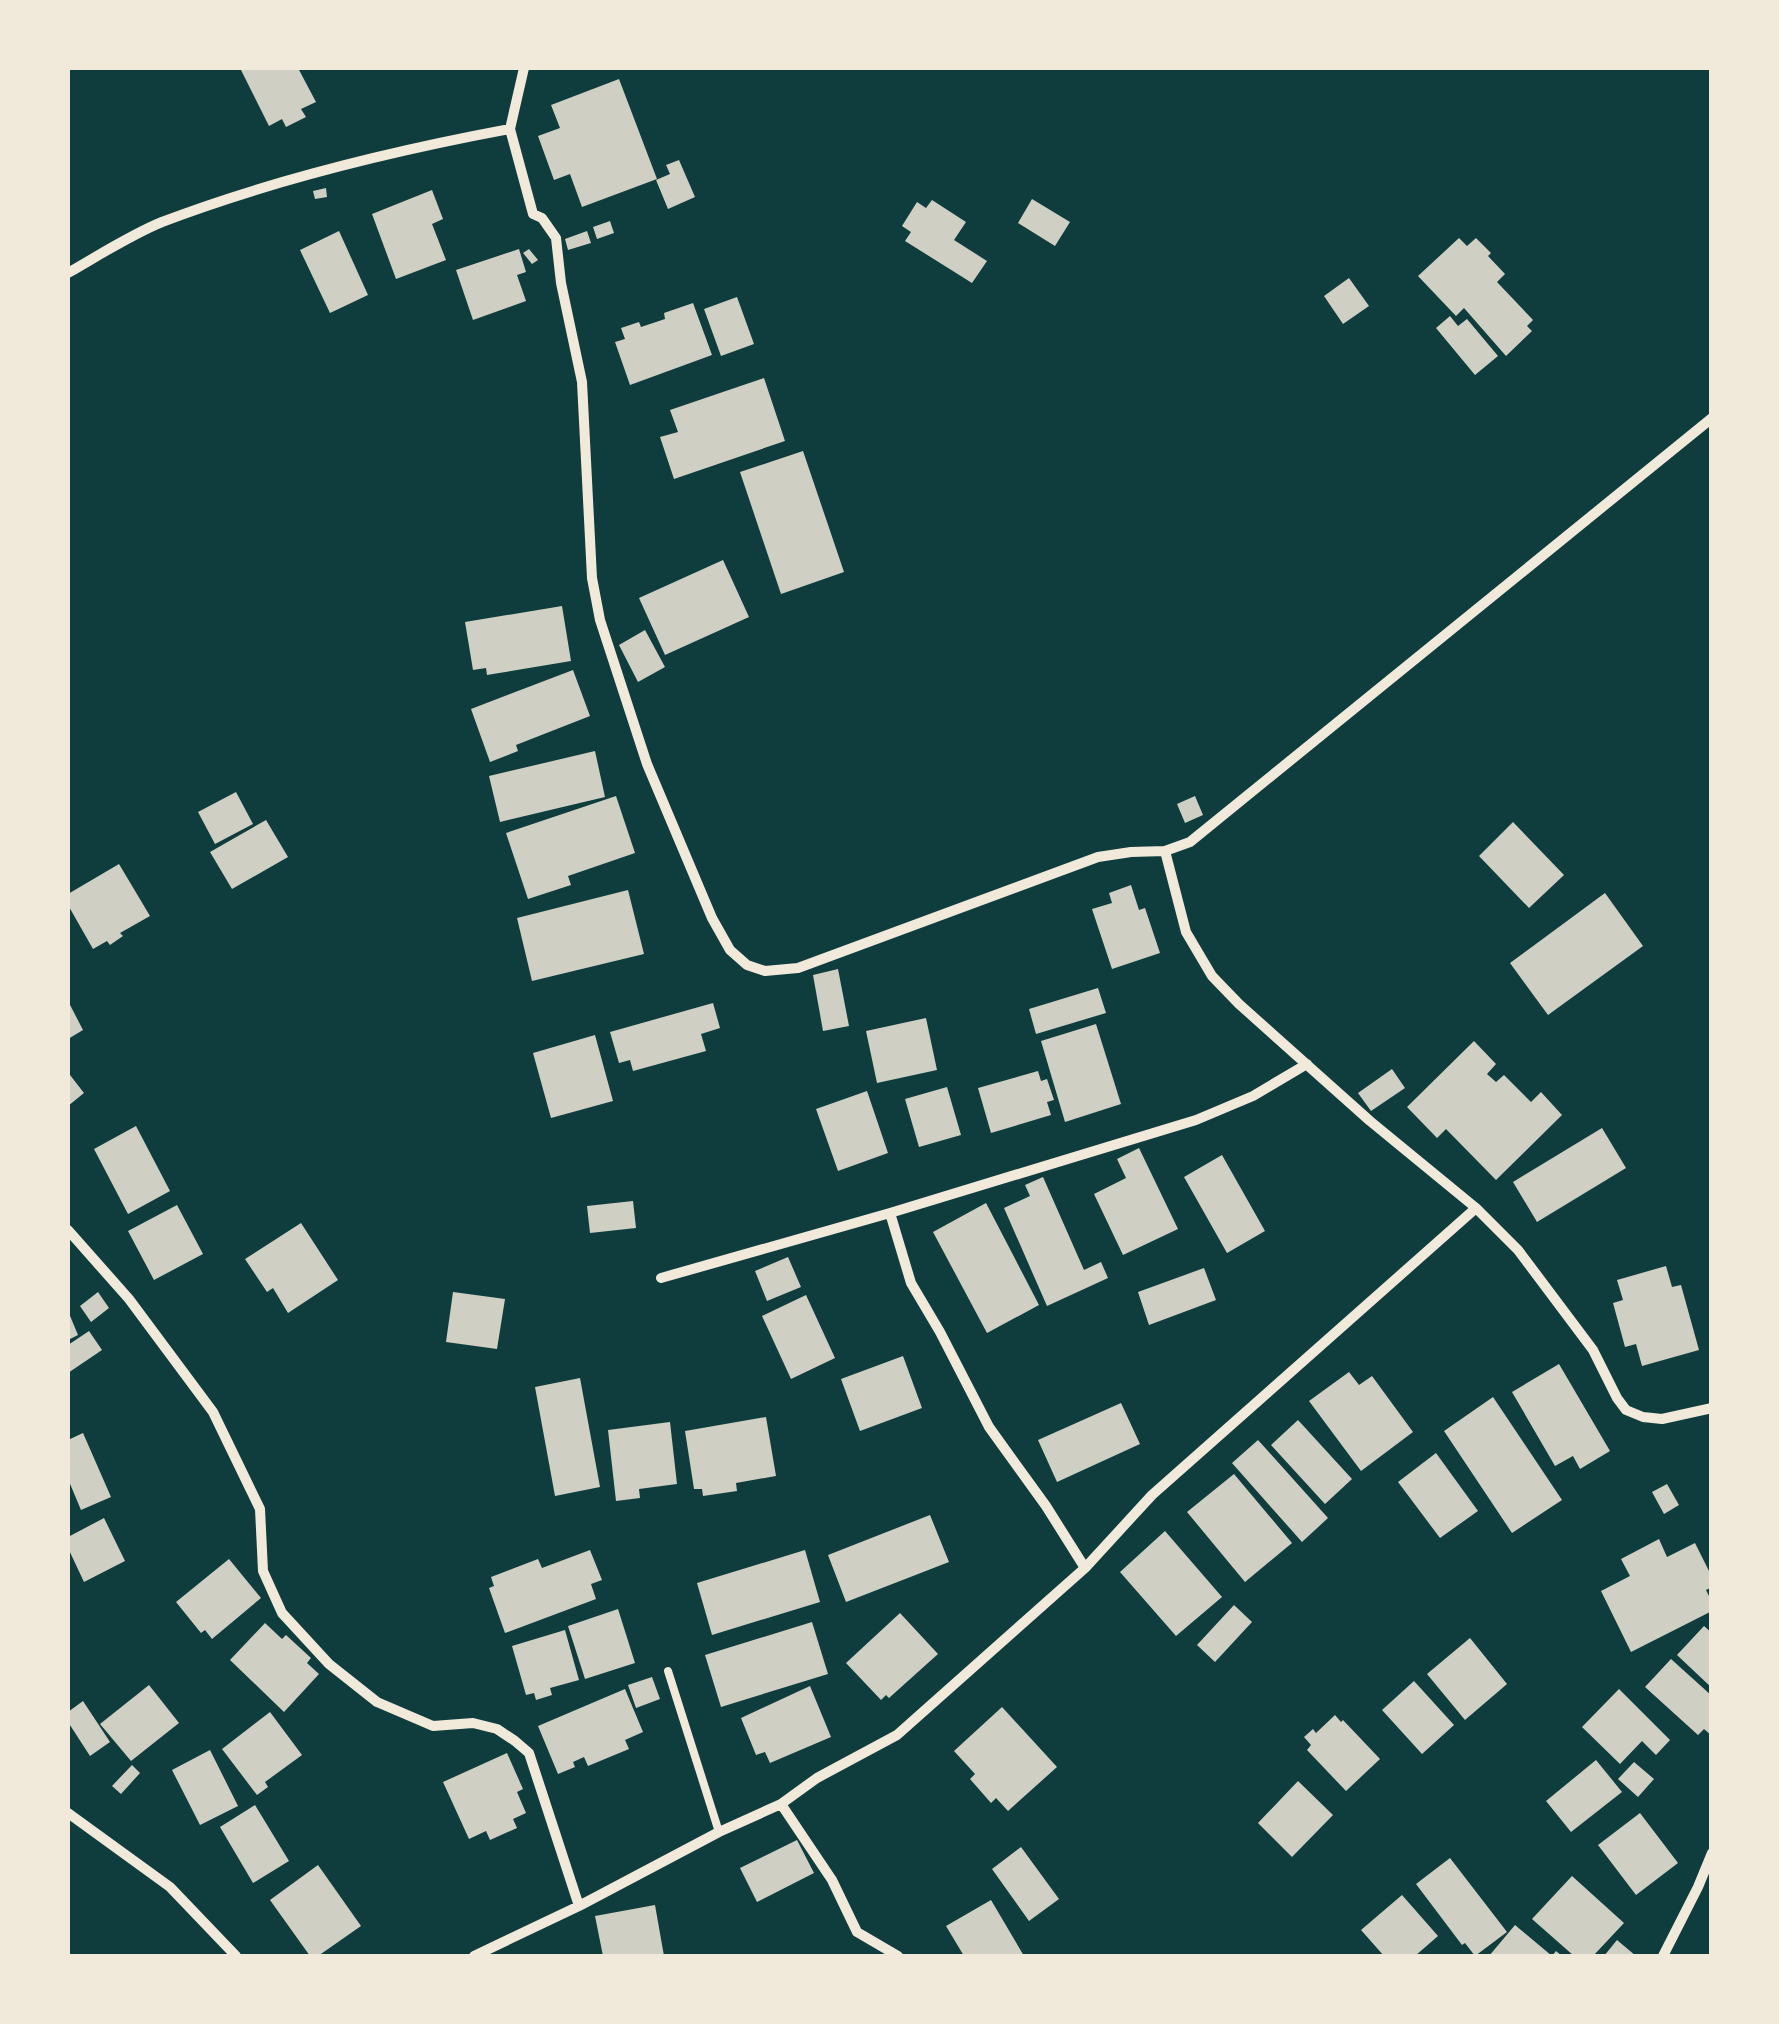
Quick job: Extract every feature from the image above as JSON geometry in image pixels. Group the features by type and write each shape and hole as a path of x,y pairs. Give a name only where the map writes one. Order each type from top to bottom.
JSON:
{"street":[{"path":"524,68 510,129 532,214 542,218 556,238 582,382 592,578 600,620 647,764 712,918 730,950 747,965 765,971 798,968 1098,856 1165,851 1190,842 1712,418"},
{"path":"68,273 159,224 301,176 434,143 510,129"},
{"path":"1165,851 1186,932 1212,976 1370,1121 1476,1208 1518,1250 1593,1350 1626,1410 1643,1418 1662,1418 1712,1408"},
{"path":"661,1278 1196,1120 1252,1096 1307,1064"},
{"path":"474,1956 780,1804 817,1778 897,1735 1085,1568 1152,1496 1476,1208"},
{"path":"890,1213 911,1283 989,1427 1085,1568"},
{"path":"68,1230 128,1300 213,1412 260,1509 263,1571 282,1613 328,1664 377,1702 433,1726 473,1723 516,1740 529,1753 579,1906"},
{"path":"780,1804 832,1880 857,1932 898,1956"},
{"path":"68,1813 170,1887 236,1956"},
{"path":"1679,1956 1665,1952 1712,1852"}],"lane":[{"path":"668,1671 719,1832"}],"building":[{"path":"240,68 298,68 316,102 301,109 306,117 286,127 282,119 269,126"},
{"path":"619,79 657,179 582,207 570,174 554,180 538,136 560,128 551,105"},
{"path":"679,160 695,197 668,209 656,180 670,174 666,165"},
{"path":"326,188 327,197 315,199 313,191"},
{"path":"432,190 443,219 432,224 446,260 396,279 372,214"},
{"path":"1032,199 1070,222 1055,246 1018,223"},
{"path":"932,200 966,222 954,240 987,261 972,283 905,241 911,232 902,226 917,202 926,208"},
{"path":"610,221 614,233 597,239 593,227"},
{"path":"339,231 368,295 330,313 300,250"},
{"path":"587,231 591,243 568,250 565,239"},
{"path":"1459,238 1467,246 1476,238 1491,253 1488,256 1505,274 1497,282 1533,320 1527,326 1532,331 1506,356 1464,308 1456,316 1418,276"},
{"path":"519,249 526,272 517,275 526,301 473,320 456,270"},
{"path":"529,249 538,260 532,264 523,253"},
{"path":"1349,278 1369,306 1343,324 1324,296"},
{"path":"737,297 754,344 721,356 704,309"},
{"path":"693,303 712,355 630,385 615,342 625,339 621,328 639,322 641,327 665,319 664,313"},
{"path":"1450,316 1458,326 1467,319 1498,356 1475,375 1436,328"},
{"path":"764,378 785,441 674,479 660,437 678,432 670,410"},
{"path":"803,451 844,572 781,594 740,472"},
{"path":"723,560 749,617 665,655 639,598"},
{"path":"562,606 571,661 487,675 486,668 473,670 465,622"},
{"path":"645,630 665,667 638,682 619,645"},
{"path":"573,670 590,716 516,745 518,751 490,762 471,709"},
{"path":"595,751 605,797 500,822 489,776"},
{"path":"236,792 253,824 215,844 198,812"},
{"path":"616,796 635,853 568,876 571,885 528,899 506,833"},
{"path":"1195,796 1203,815 1185,823 1177,804"},
{"path":"266,820 288,857 232,889 210,852"},
{"path":"1513,822 1564,875 1529,908 1479,856"},
{"path":"119,864 150,916 120,933 123,936 110,945 107,941 93,949 68,905 68,894"},
{"path":"1131,885 1139,910 1145,908 1160,953 1112,969 1092,909 1112,903 1109,893"},
{"path":"628,890 644,954 532,981 517,918"},
{"path":"1605,893 1643,946 1548,1015 1510,963"},
{"path":"838,969 849,1026 823,1031 813,975"},
{"path":"1098,988 1106,1013 1036,1034 1029,1009"},
{"path":"68,1001 83,1030 68,1039"},
{"path":"713,1003 720,1028 701,1034 706,1051 633,1071 630,1060 619,1063 610,1032"},
{"path":"926,1018 937,1070 877,1083 866,1031"},
{"path":"1096,1024 1121,1104 1065,1122 1041,1041"},
{"path":"595,1035 613,1101 551,1118 533,1053"},
{"path":"1474,1041 1496,1064 1487,1074 1496,1082 1504,1075 1531,1102 1541,1092 1562,1115 1496,1180 1446,1129 1437,1138 1407,1107"},
{"path":"1392,1069 1405,1088 1371,1111 1358,1093"},
{"path":"1038,1071 1041,1081 1047,1079 1054,1100 1047,1102 1051,1115 991,1133 978,1088"},
{"path":"68,1077 84,1093 68,1106"},
{"path":"947,1087 961,1135 919,1147 905,1099"},
{"path":"867,1091 888,1153 838,1171 816,1109"},
{"path":"136,1126 170,1191 128,1214 94,1149"},
{"path":"1602,1128 1626,1168 1537,1222 1513,1182"},
{"path":"1139,1148 1178,1229 1123,1255 1094,1194 1126,1178 1117,1159"},
{"path":"1222,1155 1265,1231 1227,1253 1184,1177"},
{"path":"1043,1177 1084,1270 1101,1262 1108,1278 1047,1306 1004,1208 1030,1196 1025,1185"},
{"path":"633,1201 636,1228 590,1233 587,1206"},
{"path":"986,1203 1039,1305 987,1333 933,1232"},
{"path":"177,1205 203,1254 154,1280 128,1231"},
{"path":"301,1223 338,1280 288,1313 273,1288 267,1292 245,1259"},
{"path":"788,1257 801,1287 767,1301 755,1271"},
{"path":"1666,1266 1672,1287 1681,1285 1699,1350 1642,1366 1636,1344 1625,1347 1613,1303 1623,1300 1617,1280"},
{"path":"1204,1268 1216,1300 1149,1325 1138,1292"},
{"path":"98,1292 109,1308 91,1322 80,1306"},
{"path":"453,1292 505,1299 497,1349 446,1342"},
{"path":"806,1295 835,1358 791,1379 762,1316"},
{"path":"68,1311 78,1335 68,1340"},
{"path":"89,1331 102,1350 68,1373 68,1345"},
{"path":"903,1356 922,1408 860,1431 841,1379"},
{"path":"1559,1364 1610,1451 1580,1469 1573,1456 1555,1466 1512,1392"},
{"path":"1349,1372 1359,1385 1372,1376 1413,1432 1361,1471 1309,1401"},
{"path":"580,1378 600,1487 555,1496 535,1387"},
{"path":"1493,1397 1562,1500 1512,1533 1444,1431"},
{"path":"1121,1403 1140,1444 1057,1482 1038,1440"},
{"path":"766,1417 776,1476 736,1483 737,1491 703,1496 702,1489 694,1489 685,1431"},
{"path":"1298,1420 1352,1479 1325,1504 1271,1445"},
{"path":"670,1422 677,1484 639,1489 640,1498 616,1501 608,1430"},
{"path":"83,1433 111,1497 81,1510 68,1479 68,1440"},
{"path":"1258,1440 1328,1518 1302,1542 1232,1463"},
{"path":"1436,1453 1478,1511 1440,1538 1398,1482"},
{"path":"1234,1474 1292,1543 1245,1582 1187,1512"},
{"path":"1667,1484 1679,1505 1664,1514 1652,1492"},
{"path":"930,1515 949,1562 846,1602 828,1555"},
{"path":"104,1518 125,1561 84,1582 68,1548 68,1537"},
{"path":"1165,1531 1222,1597 1176,1636 1120,1572"},
{"path":"1659,1539 1667,1557 1695,1543 1712,1577 1712,1587 1706,1590 1712,1611 1631,1652 1601,1591 1630,1576 1621,1559"},
{"path":"590,1550 602,1580 591,1584 596,1599 505,1633 489,1588 494,1586 491,1577 538,1559 542,1568"},
{"path":"805,1550 820,1602 712,1635 697,1583"},
{"path":"229,1559 261,1598 212,1639 205,1630 201,1633 176,1602"},
{"path":"1234,1605 1252,1622 1215,1662 1197,1645"},
{"path":"618,1609 635,1663 585,1679 568,1626"},
{"path":"900,1613 938,1654 889,1698 886,1695 881,1700 846,1663"},
{"path":"812,1622 828,1674 721,1707 705,1655"},
{"path":"265,1623 282,1639 286,1635 311,1658 307,1663 319,1674 284,1712 230,1660"},
{"path":"1704,1626 1712,1633 1712,1688 1677,1655"},
{"path":"565,1630 579,1680 550,1688 552,1695 536,1700 534,1693 526,1695 512,1646"},
{"path":"1470,1638 1507,1684 1465,1720 1427,1674"},
{"path":"1671,1659 1712,1696 1712,1736 1704,1729 1698,1735 1645,1687"},
{"path":"652,1677 660,1699 636,1708 628,1685"},
{"path":"1414,1681 1454,1725 1422,1754 1382,1710"},
{"path":"149,1685 179,1723 131,1761 100,1724"},
{"path":"810,1686 831,1737 770,1763 765,1752 756,1755 741,1718"},
{"path":"625,1689 643,1732 625,1740 629,1749 588,1766 584,1757 573,1762 575,1767 558,1774 538,1726"},
{"path":"1619,1689 1670,1740 1656,1755 1642,1741 1620,1764 1582,1727"},
{"path":"83,1701 110,1742 90,1756 68,1722 68,1712"},
{"path":"1002,1707 1057,1767 1008,1811 996,1798 991,1803 970,1779 975,1774 954,1751"},
{"path":"270,1712 302,1755 265,1782 268,1787 257,1795 222,1749"},
{"path":"1335,1715 1380,1759 1346,1791 1307,1750 1311,1745 1304,1737 1313,1729 1316,1733"},
{"path":"210,1750 238,1806 200,1825 172,1770"},
{"path":"507,1753 523,1789 517,1792 526,1813 513,1819 517,1828 490,1840 486,1831 469,1839 443,1782"},
{"path":"1596,1760 1622,1792 1571,1832 1546,1801"},
{"path":"1634,1762 1654,1779 1638,1797 1618,1779"},
{"path":"132,1765 140,1773 121,1794 112,1786"},
{"path":"1298,1781 1333,1815 1292,1857 1258,1823"},
{"path":"255,1805 289,1861 253,1883 220,1827"},
{"path":"1640,1813 1678,1863 1636,1895 1598,1845"},
{"path":"797,1840 814,1873 757,1902 740,1868"},
{"path":"1021,1847 1059,1899 1029,1921 992,1869"},
{"path":"1450,1858 1507,1932 1475,1956 1465,1943 1462,1945 1416,1884"},
{"path":"318,1865 361,1926 318,1956 310,1956 270,1900"},
{"path":"1572,1876 1624,1923 1593,1956 1574,1956 1532,1919"},
{"path":"1402,1895 1438,1936 1415,1956 1384,1956 1361,1930"},
{"path":"991,1900 1024,1956 964,1956 946,1926"},
{"path":"655,1905 664,1956 603,1956 595,1916"},
{"path":"1515,1925 1552,1956 1489,1956"},
{"path":"1617,1940 1636,1956 1604,1956"}]}
